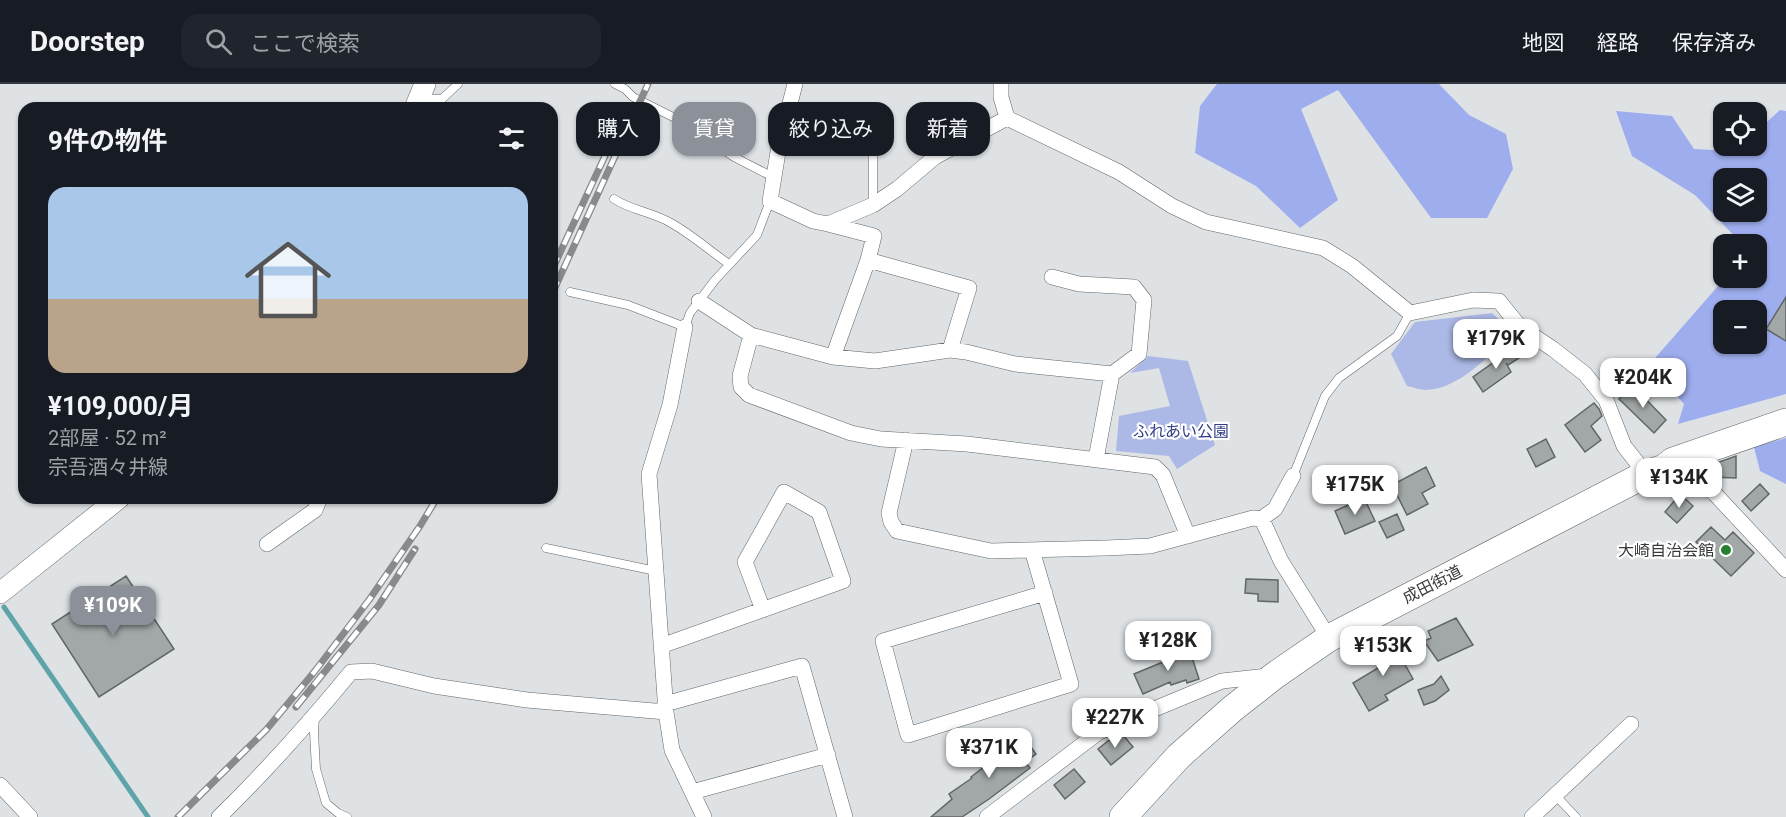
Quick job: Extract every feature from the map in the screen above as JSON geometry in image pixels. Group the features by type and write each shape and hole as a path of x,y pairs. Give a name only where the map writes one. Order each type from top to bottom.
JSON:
{"highway":[{"name":"成田街道","path":"1123,817 1179,756 1232,709 1274,676 1329,638 1646,474 1664,468 1673,461 1786,422"}],"main road":[{"path":"0,593 111,504"}],"street":[{"path":"795,84 778,146 770,201 813,221 874,236 868,260 833,357"},
{"path":"1001,84 1001,97 1007,118 1119,172 1172,206 1206,222 1323,248 1352,266 1410,313 1473,300 1499,301 1520,327 1585,374 1606,400 1624,446 1646,474"},
{"path":"828,224 873,205 897,189 935,157 1007,118"},
{"path":"868,260 969,288 950,350"},
{"path":"699,301 751,335 833,357 875,361 950,350 1016,364 1112,374 1139,354 1144,300 1134,287 1079,284 1052,277"},
{"path":"685,327 669,405 649,474 666,708 672,750 704,817"},
{"path":"751,335 741,376 741,387 749,395 851,433 881,439 967,444 1155,467 1163,476 1188,536"},
{"path":"1096,459 1112,374"},
{"path":"906,440 889,513 891,522 897,531 991,551 1150,546 1253,518 1261,519 1275,509 1293,476"},
{"path":"1673,461 1715,494 1786,570"},
{"path":"661,646 763,610 843,581 819,512 784,492 745,562 763,610"},
{"path":"267,544 315,510 318,504"},
{"path":"1261,519 1281,561 1329,638"},
{"path":"1032,550 1045,593 1071,684 908,735 882,641 1045,593"},
{"path":"219,817 315,716 351,672 372,671 434,687 527,700 666,708 802,666 845,817"},
{"path":"987,817 1099,732 1222,681 1274,676"},
{"path":"1532,817 1631,724"},
{"path":"692,792 828,756"},
{"path":"0,785 30,817"}],"lane":[{"path":"420,97 442,99 458,84"},
{"path":"615,84 625,89 633,97 673,117 734,157 773,177"},
{"path":"873,156 873,205"},
{"path":"614,199 627,207 672,223 729,264"},
{"path":"570,292 628,306 685,327 690,313 699,301 729,264 757,235 770,201"},
{"path":"1293,476 1325,396 1339,378 1397,336 1410,313"},
{"path":"546,548 656,571"},
{"path":"315,716 316,769 326,803 347,817"},
{"path":"1556,795 1576,817"}],"green space":[{"path":"1492,313 1513,333 1474,369 1439,388 1424,390 1407,386 1391,354 1415,322"},
{"name":"ふれあい公園","path":"1148,356 1188,361 1215,445 1177,469 1169,456 1116,451 1119,416 1170,406 1159,368 1130,373"}],"shaded area":[{"path":"1217,84 1439,84 1469,115 1506,134 1513,169 1487,218 1431,218 1338,90 1301,109 1338,200 1300,228 1256,186 1195,153 1200,106"},
{"path":"1780,110 1786,111 1786,394 1678,424 1684,404 1649,365 1716,288 1767,288 1767,234 1732,234 1721,222 1767,222 1767,168 1713,168 1713,214 1695,195 1632,156 1616,111 1672,116 1694,149 1713,150 1713,156 1767,156 1767,122"},
{"path":"1786,438 1786,484 1760,471 1754,447"}],"building":[{"path":"1786,297 1786,341 1767,327"},
{"path":"1510,345 1519,358 1508,365 1506,363 1511,372 1483,392 1473,377 1501,357 1499,354"},
{"path":"1633,386 1666,420 1654,433 1619,399"},
{"path":"1594,403 1602,416 1591,426 1601,440 1585,452 1565,425"},
{"path":"1546,439 1555,457 1536,467 1527,449"},
{"path":"1736,456 1736,478 1709,477 1708,466"},
{"path":"1426,467 1435,486 1422,493 1428,504 1407,515 1392,485"},
{"path":"1760,484 1769,494 1751,511 1742,501"},
{"path":"1680,494 1693,506 1677,523 1665,512"},
{"path":"1364,498 1375,521 1345,534 1335,511"},
{"path":"1397,514 1404,530 1387,538 1379,522"},
{"path":"1711,527 1725,540 1733,532 1754,553 1731,576 1696,542"},
{"path":"126,576 174,649 99,697 52,624"},
{"path":"1246,579 1278,580 1278,602 1258,601 1258,594 1245,593"},
{"path":"1456,618 1473,645 1438,661 1424,641 1431,638 1428,631"},
{"path":"1393,643 1413,679 1385,695 1388,700 1369,711 1353,683 1378,668 1371,655"},
{"path":"1190,651 1199,679 1171,685 1170,682 1143,694 1134,674 1163,662 1161,657"},
{"path":"1441,676 1449,690 1435,701 1424,705 1418,690 1434,684"},
{"path":"1123,735 1133,747 1111,765 1098,749 1108,741"},
{"path":"1024,737 1036,754 1025,762 1030,768 962,817 931,817 952,799 949,794 985,766 981,762 1010,741 1013,745"},
{"path":"1074,769 1085,782 1065,799 1054,785"}],"waterway":[{"path":"4,607 148,817"}],"railway":[{"path":"558,281 648,84"},
{"path":"558,257 605,156"},
{"path":"178,817 266,730 315,671 369,600 433,504"},
{"path":"296,707 379,605 415,549"}],"place":[{"name":"大崎自治会館","path":"1726,550"}]}
